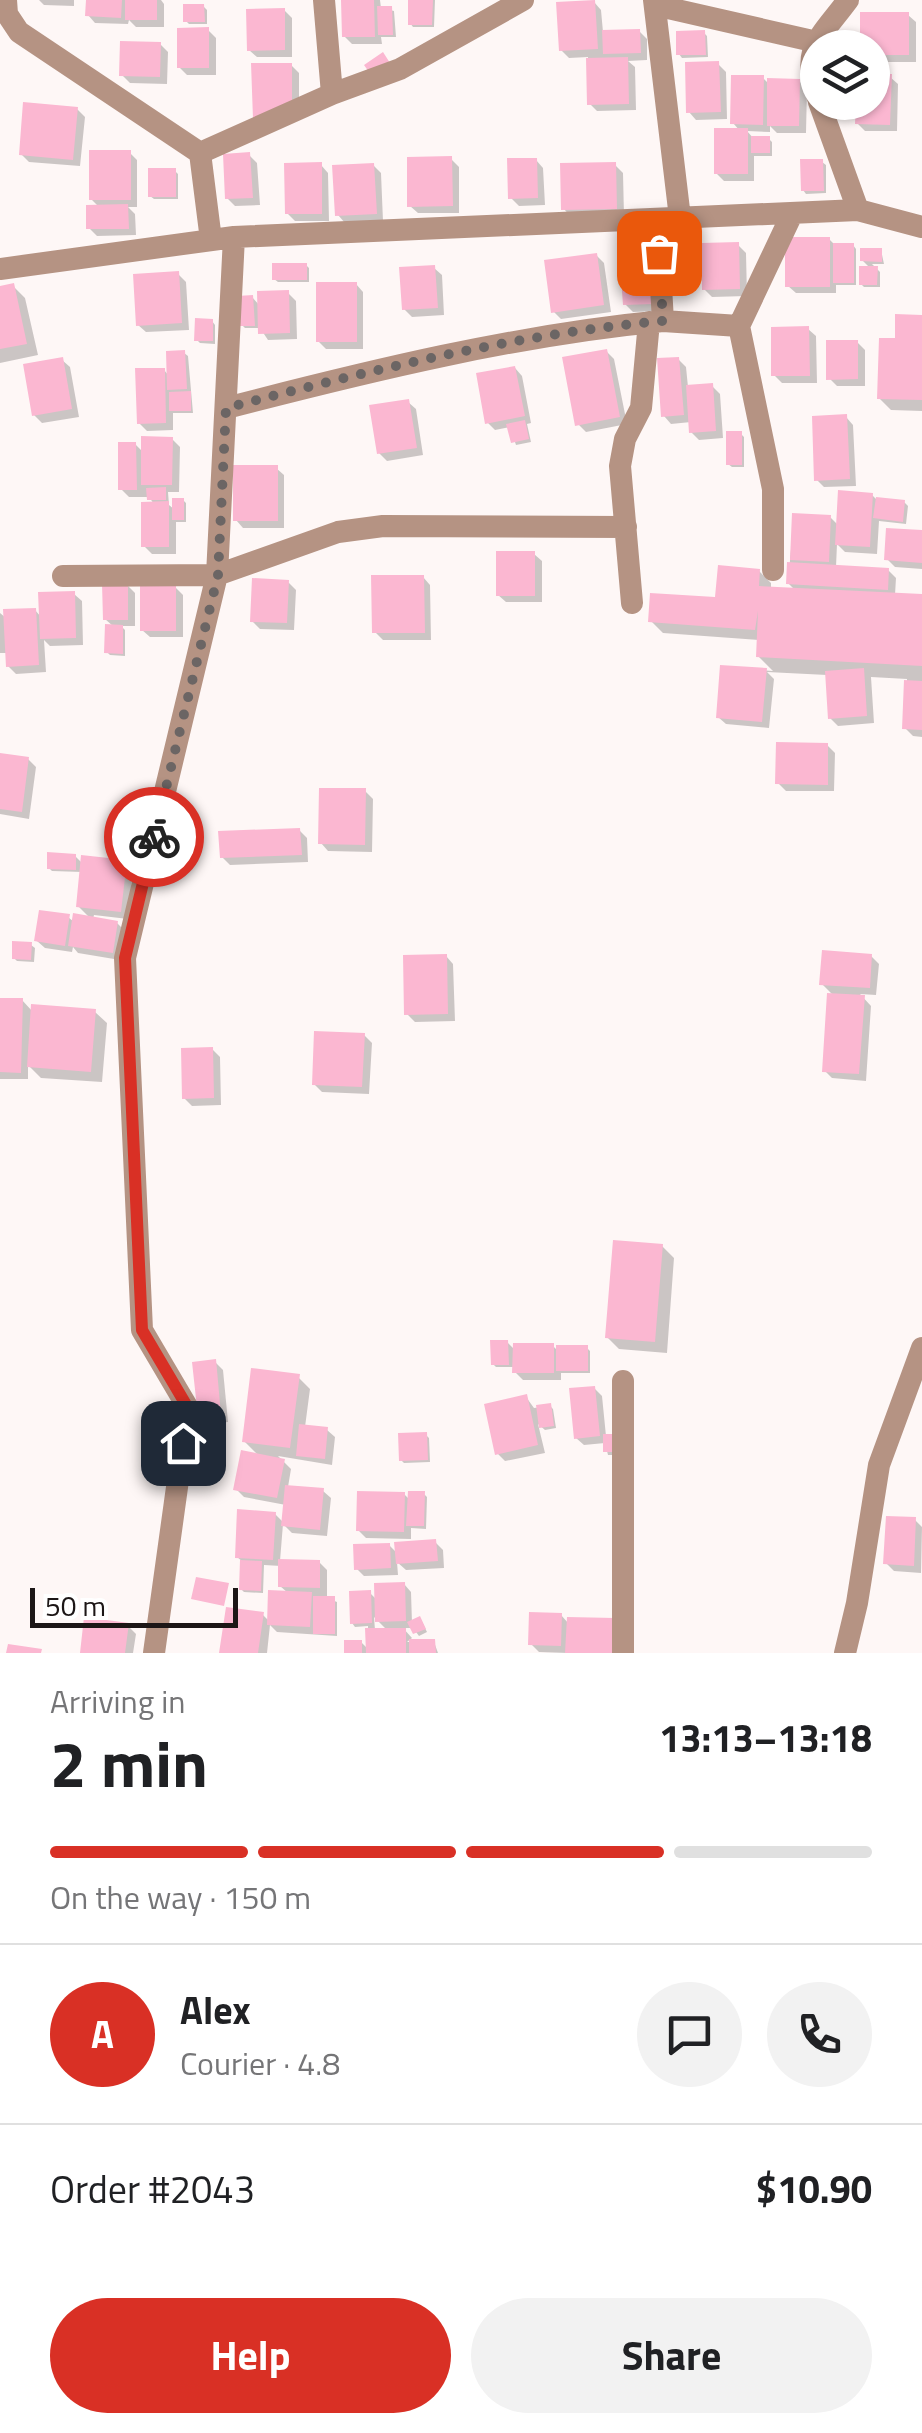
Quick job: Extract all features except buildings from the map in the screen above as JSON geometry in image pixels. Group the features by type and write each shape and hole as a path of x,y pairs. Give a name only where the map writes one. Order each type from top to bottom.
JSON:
{"street":[{"path":"6,0 7,14 20,32 200,153 222,238 226,408 218,575 125,958 142,1330 188,1408 154,1653"},
{"path":"324,0 332,94"},
{"path":"200,153 332,94 400,69 524,0"},
{"path":"826,30 848,0"},
{"path":"632,604 620,466 625,439 641,408 668,219 654,2 800,38"},
{"path":"825,120 858,210"},
{"path":"0,269 222,238 858,210 922,228"},
{"path":"773,570 773,489 739,326 792,214"},
{"path":"226,408 318,384 577,330 656,321 739,326"},
{"path":"63,576 218,575 338,532 384,526 626,527"},
{"path":"845,1653 858,1603 880,1465 922,1348"},
{"path":"624,1381 624,1653"}],"way so far":[{"path":"154,837 218,575 226,408 318,384 577,330 663,321 659,253"}],"route":[{"path":"154,837 125,958 142,1330 188,1408 183,1443"}]}
